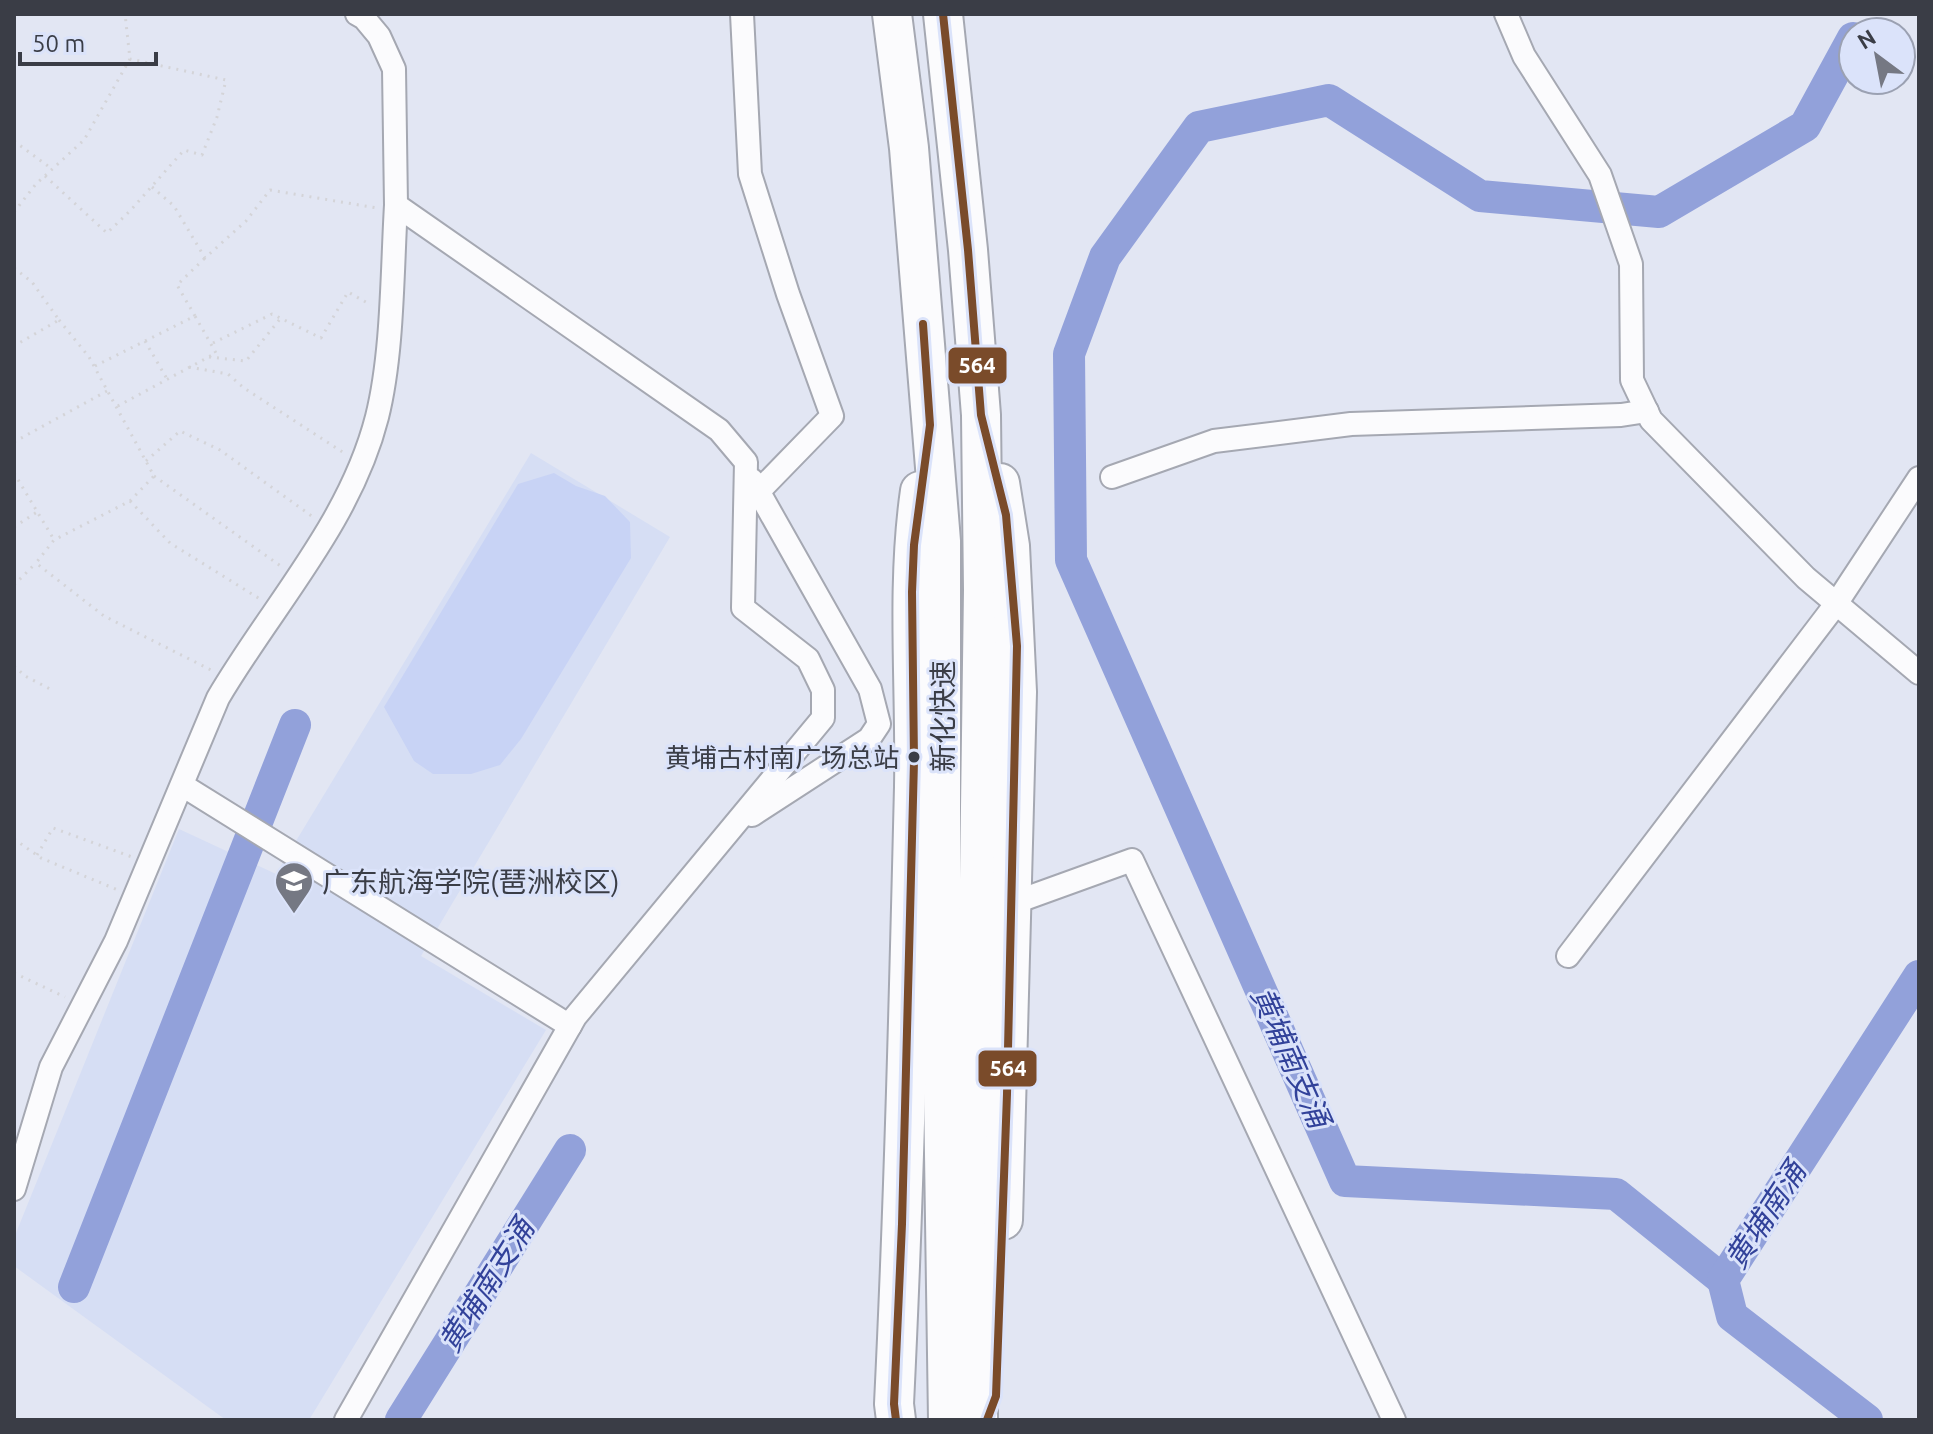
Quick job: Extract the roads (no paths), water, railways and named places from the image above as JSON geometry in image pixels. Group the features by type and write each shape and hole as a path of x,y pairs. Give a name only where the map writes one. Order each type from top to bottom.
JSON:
{"highway":[{"name":"新化快速","path":"892,14 909,148 943,591 941,954 948,1420"},
{"name":"新化快速","path":"943,14 967,235 981,415 983,590 978,953 978,1420"},
{"path":"981,415 1006,515 1015,605 1017,692 996,1396 987,1420"},
{"path":"896,1420 894,1404 902,1224 914,761 912,592 914,545 930,425"}],"street":[{"path":"14,1189 51,1067 116,941 218,698 328,528 360,464 376,420 385,378 396,208 394,69 379,36 357,14"},
{"path":"742,14 750,174 788,294 832,416 759,491"},
{"path":"1506,14 1524,56 1600,175 1631,264 1632,380 1651,420 1795,567 1919,673"},
{"path":"346,1420 570,1026 823,718 823,690 808,659 743,608 746,462 719,430 396,208"},
{"path":"1112,477 1214,441 1351,424 1621,415 1647,411"},
{"path":"731,829 869,739 879,724 870,689 746,471"},
{"path":"1568,956 1836,604 1919,478"},
{"path":"182,785 570,1026"},
{"path":"1013,903 1132,860 1394,1420"}],"waterway":[{"path":"1723,1280 1616,1194 1345,1181 1071,560 1069,354 1105,257 1199,127 1329,100 1480,196 1659,212 1805,126 1837,67"},
{"path":"74,1287 295,725"},
{"name":"黄埔南涌","path":"1867,1420 1732,1316 1723,1280 1919,976"},
{"name":"黄埔南支涌","path":"401,1420 570,1150"}],"place":[{"name":"黄埔古村南广场总站","path":"914,757"},
{"name":"广东航海学院(琶洲校区)","path":"294,915"}]}
